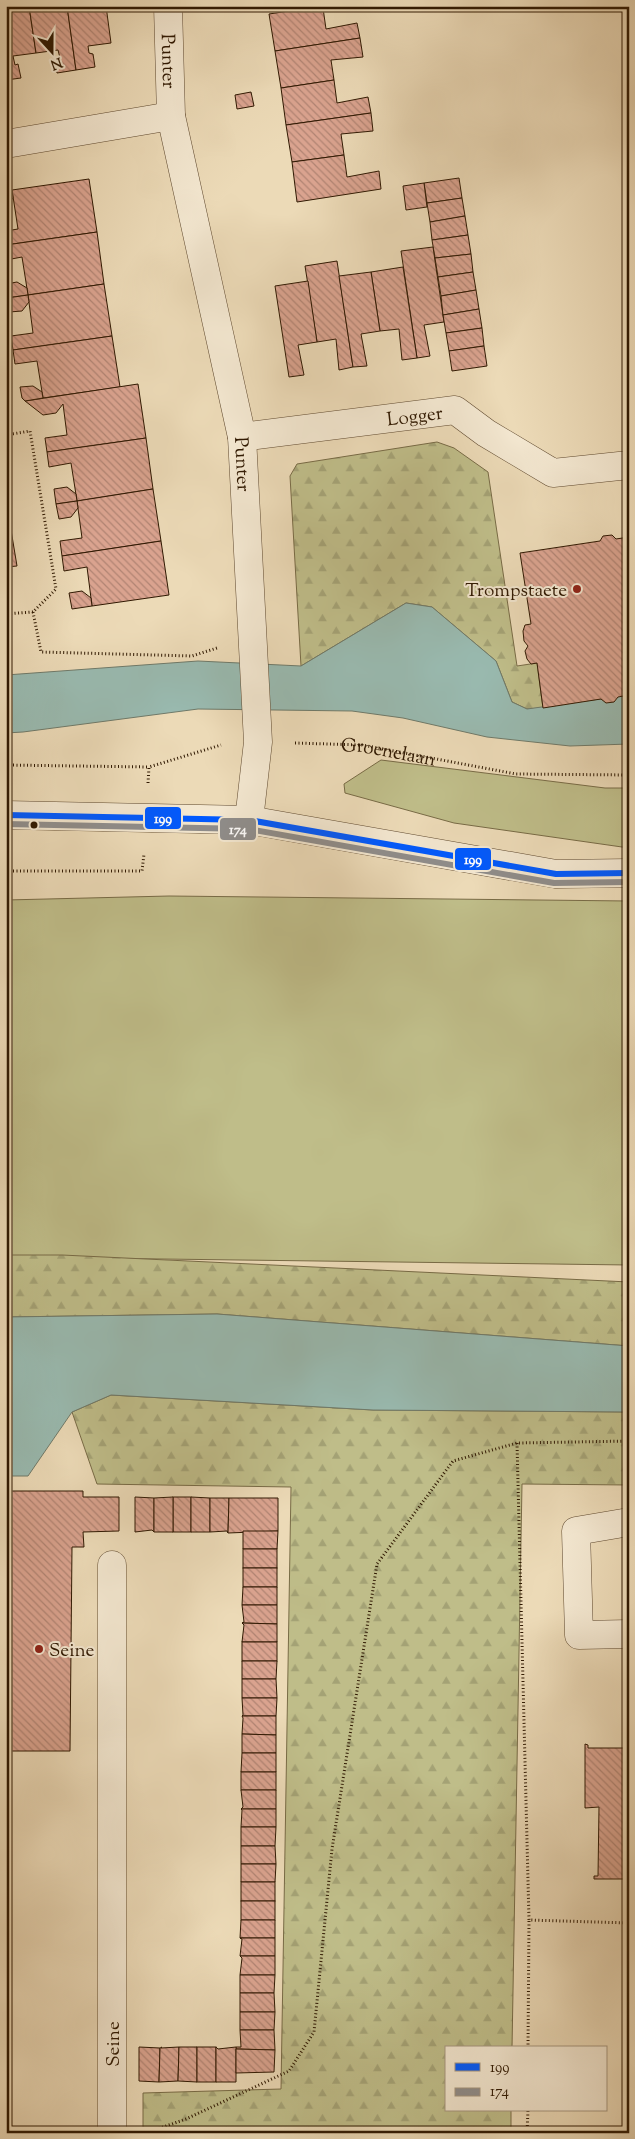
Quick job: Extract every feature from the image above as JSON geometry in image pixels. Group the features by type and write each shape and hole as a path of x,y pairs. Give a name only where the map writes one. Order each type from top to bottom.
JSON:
{"street":[{"name":"Punter","path":"168,6 171,116 242,436 254,636 258,742 249,820"},
{"name":"Punter","path":"6,144 171,116"},
{"name":"Logger","path":"242,436 455,410 486,433 552,473 629,465"},
{"path":"6,815 249,820 556,874 629,873"},
{"path":"629,1522 576,1531 579,1635 629,1634"},
{"name":"Seine","path":"112,1565 112,2133"}],"path":[{"path":"6,435 30,431 56,589 33,612 6,614"},
{"path":"33,612 41,652 192,656 254,636"},
{"name":"Groenelaan","path":"6,764 149,768 219,745 258,742 362,745 516,774 629,775"},
{"path":"6,871 142,871 149,768"},
{"path":"146,2133 186,2119 289,2071 314,2032 332,1849 377,1564 453,1460 517,1442 629,1440"},
{"path":"517,1442 530,1920 528,2046"},
{"path":"530,1920 629,1923"},
{"path":"528,2112 528,2133"}],"green space":[{"path":"437,442 454,448 488,472 517,666 537,663 543,708 527,709 512,702 496,661 432,607 406,603 301,666 290,476 297,464"},
{"path":"381,760 605,788 629,788 629,848 454,823 345,793 344,784"},
{"path":"169,896 629,901 629,1265 6,1257 6,900"},
{"path":"6,1255 62,1255 629,1282 629,1346 217,1314 6,1317"},
{"path":"111,1395 373,1410 629,1412 629,1485 522,1484 512,2046 445,2046 445,2112 511,2112 511,2133 143,2133 143,2093 281,2089 291,1487 97,1484 72,1412"}],"water":[{"path":"406,603 432,607 496,661 512,702 527,709 629,695 629,744 570,746 487,737 403,718 352,711 198,709 6,733 6,675 198,661 301,666"},
{"path":"217,1314 629,1346 629,1412 373,1410 111,1395 72,1412 28,1476 6,1476 6,1317"}],"building":[{"path":"6,6 29,6 36,53 13,56 15,65 18,64 21,78 6,80"},
{"path":"29,6 67,6 76,70 57,73 55,58 60,58 58,50 36,53"},
{"path":"67,6 106,6 111,43 88,46 89,53 93,54 95,67 76,70"},
{"path":"284,6 322,6 285,12"},
{"path":"322,6 335,6 323,8 326,29 357,23 360,38 275,51 269,14"},
{"path":"360,38 363,57 331,60 334,80 281,88 275,51"},
{"path":"334,80 337,103 368,97 371,113 286,125 281,88"},
{"path":"251,92 254,106 237,109 235,95"},
{"path":"371,113 373,131 341,134 344,155 292,162 286,125"},
{"path":"344,155 347,177 379,171 381,189 297,202 292,162"},
{"path":"459,178 462,198 427,203 424,183"},
{"path":"89,179 97,232 6,245 6,231 18,229 12,190"},
{"path":"424,183 427,207 406,210 403,186"},
{"path":"12,190 13,198 6,207 6,191"},
{"path":"462,198 465,216 430,222 427,203"},
{"path":"465,216 468,235 432,240 430,222"},
{"path":"97,232 104,284 28,295 22,257 6,260 6,245"},
{"path":"468,235 471,254 435,258 432,240"},
{"path":"433,247 444,322 424,325 430,356 417,358 401,251"},
{"path":"471,254 473,272 438,277 435,258"},
{"path":"337,261 353,367 339,370 336,339 317,342 305,266"},
{"path":"403,267 417,358 402,360 399,329 380,331 371,272"},
{"path":"371,272 380,331 361,334 367,366 353,367 339,276"},
{"path":"473,272 476,290 441,296 438,277"},
{"path":"308,281 317,342 298,345 304,375 289,377 275,286"},
{"path":"17,282 27,288 28,295 7,298 6,284"},
{"path":"104,284 112,336 13,350 11,336 33,333 28,295"},
{"path":"476,290 479,309 443,315 441,296"},
{"path":"28,295 29,302 22,311 9,312 7,298"},
{"path":"479,309 482,328 446,333 443,315"},
{"path":"482,328 484,346 449,351 446,333"},
{"path":"112,336 120,387 43,398 37,361 15,364 13,350"},
{"path":"484,346 487,366 452,371 449,351"},
{"path":"138,384 146,438 47,452 45,438 67,435 63,404 56,413 43,415 25,401"},
{"path":"33,386 42,392 43,398 25,401 22,398 20,387"},
{"path":"146,438 153,489 77,501 71,463 49,467 47,452"},
{"path":"67,487 76,494 77,501 56,504 54,489"},
{"path":"153,489 161,541 62,556 60,541 82,538 77,501"},
{"path":"624,499 629,499 629,529"},
{"path":"77,501 78,508 71,517 59,519 56,504"},
{"path":"8,512 17,566 6,567 6,513"},
{"name":"Trompstaete","path":"612,535 616,539 629,537 629,695 618,697 614,702 606,703 601,699 543,708 537,663 531,664 527,659 525,651 528,646 524,641 523,631 525,625 531,624 520,553 600,541 603,536"},
{"path":"161,541 169,595 92,606 87,567 64,571 62,556"},
{"path":"82,591 91,598 92,606 72,609 69,593"},
{"name":"Seine","path":"6,1491 83,1491 83,1497 119,1497 119,1531 83,1532 84,1547 72,1547 70,1751 6,1751"},
{"path":"135,1497 154,1498 154,1532 152,1530 135,1532"},
{"path":"173,1497 191,1497 191,1532 173,1532"},
{"path":"173,1497 173,1532 154,1532 154,1498"},
{"path":"191,1497 210,1498 210,1532 191,1532"},
{"path":"210,1498 229,1498 228,1533 227,1531 210,1532"},
{"path":"229,1498 278,1498 278,1531 228,1533"},
{"path":"243,1531 278,1531 277,1549 243,1549"},
{"path":"243,1549 277,1549 277,1568 243,1568"},
{"path":"243,1568 277,1568 277,1587 243,1587"},
{"path":"243,1587 277,1587 277,1605 242,1605"},
{"path":"242,1605 277,1605 277,1624 242,1623 244,1622"},
{"path":"242,1623 277,1624 277,1642 242,1642 244,1625"},
{"path":"242,1642 277,1642 277,1661 242,1661"},
{"path":"242,1661 277,1661 276,1679 242,1679"},
{"path":"242,1679 276,1679 277,1698 242,1698"},
{"path":"242,1698 277,1698 276,1716 242,1716"},
{"path":"242,1716 276,1716 276,1735 242,1734"},
{"path":"242,1734 276,1735 276,1753 242,1753"},
{"path":"585,1744 588,1745 588,1748 629,1748 629,1879 594,1879 594,1876 598,1876 599,1807 585,1808"},
{"path":"242,1753 276,1753 276,1772 241,1772"},
{"path":"241,1772 276,1772 276,1790 241,1790"},
{"path":"241,1790 276,1790 276,1809 241,1809 243,1807"},
{"path":"241,1809 276,1809 276,1827 241,1827"},
{"path":"241,1827 276,1827 275,1846 241,1846"},
{"path":"241,1846 275,1846 276,1864 241,1864"},
{"path":"241,1864 276,1864 275,1882 241,1882"},
{"path":"241,1882 275,1882 275,1901 241,1901"},
{"path":"241,1901 275,1901 275,1920 241,1920"},
{"path":"241,1920 275,1920 275,1938 240,1938"},
{"path":"240,1938 275,1938 275,1956 240,1956 242,1939"},
{"path":"240,1956 275,1956 275,1975 240,1975 242,1958"},
{"path":"240,1975 275,1975 274,1993 240,1993"},
{"path":"240,1993 274,1993 275,2012 240,2012"},
{"path":"240,2012 275,2012 274,2030 240,2030"},
{"path":"240,2030 274,2030 275,2050 236,2049 236,2047 241,2047"},
{"path":"139,2047 160,2048 159,2082 139,2081"},
{"path":"179,2047 178,2081 159,2082 160,2048"},
{"path":"179,2047 197,2047 197,2082 178,2081"},
{"path":"197,2047 216,2047 216,2082 197,2082"},
{"path":"216,2047 218,2049 236,2047 236,2082 216,2082"},
{"path":"236,2049 275,2050 274,2072 236,2073"}],"transit line":[{"name":"199","path":"6,815 249,820 556,874 629,873"},
{"name":"174","path":"6,824 248,829 554,883 629,882"}],"place":[{"name":"Trompstaete","path":"577,589"},
{"name":"Seine","path":"39,1649"}]}
